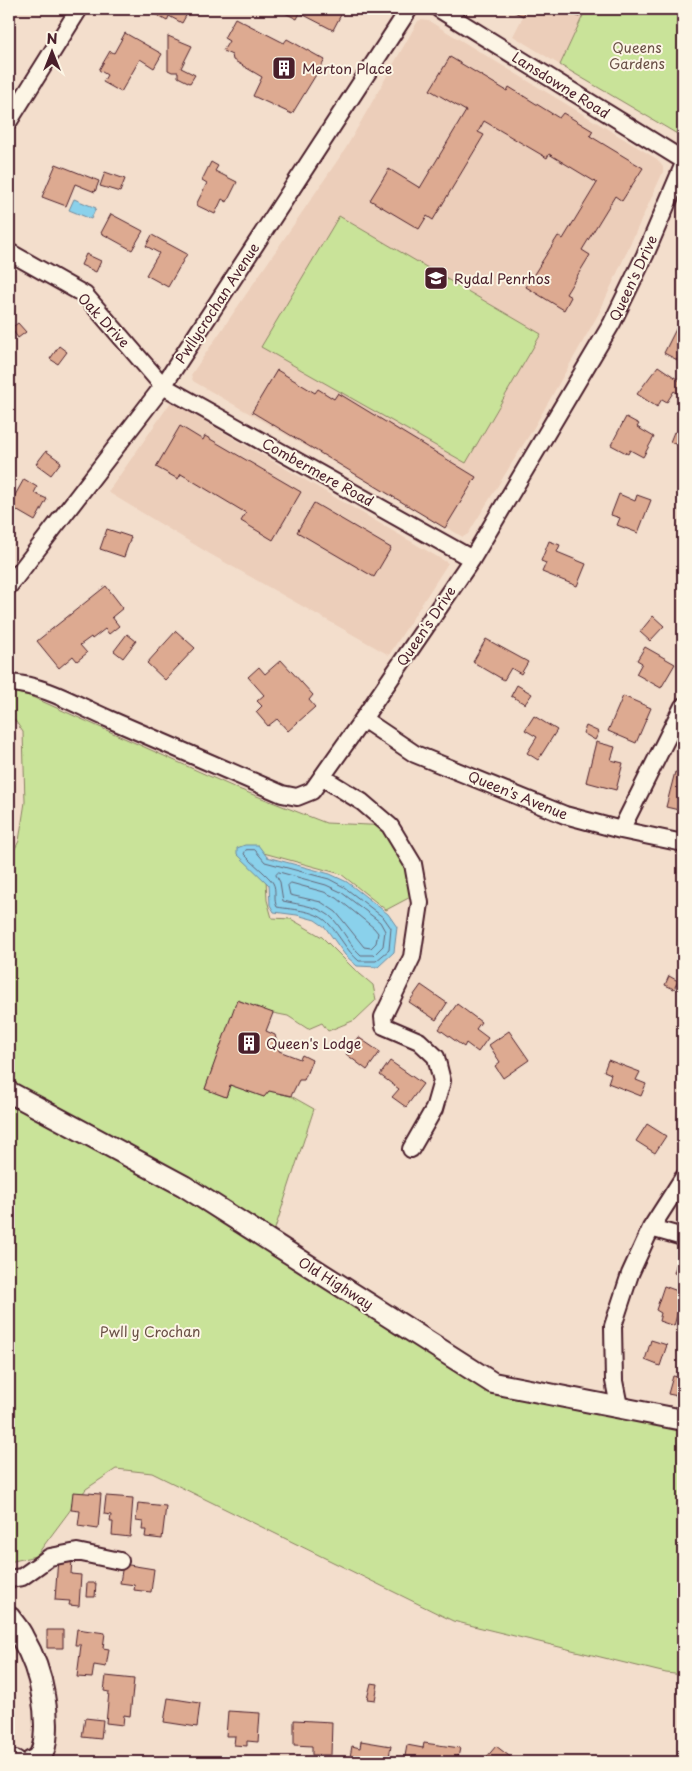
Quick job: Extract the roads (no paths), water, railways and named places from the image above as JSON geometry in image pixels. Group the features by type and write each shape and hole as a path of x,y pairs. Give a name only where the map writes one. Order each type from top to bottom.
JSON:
{"main road":[{"path":"9,1618 22,1636 36,1668 44,1695 46,1739 40,1760"},
{"path":"9,1762 15,1762"}],"street":[{"path":"9,121 80,9"},
{"name":"Pwllycrochan Avenue","path":"9,586 164,386 410,9"},
{"name":"Lansdowne Road","path":"439,9 683,160"},
{"name":"Queen's Drive","path":"9,683 24,684 44,689 282,794 297,797 312,791 472,559 612,323 645,255 683,166"},
{"name":"Oak Drive","path":"9,252 85,295 164,386"},
{"name":"Combermere Road","path":"164,386 472,559"},
{"path":"621,830 683,706"},
{"name":"Queen's Avenue","path":"363,719 415,754 564,815 621,830 683,843"},
{"path":"322,777 362,802 390,826 413,864 420,904 412,957 383,1017 384,1026 419,1041 436,1057 442,1081 434,1109 411,1149"},
{"name":"Old Highway","path":"9,1092 184,1186 494,1383 683,1420"},
{"path":"619,1406 614,1380 613,1326 630,1274 651,1228 683,1178"},
{"path":"651,1228 683,1237"},
{"path":"9,1579 22,1576 50,1557 77,1552 120,1561"}],"water":[{"path":"74,199 96,208 91,219 69,210"},
{"path":"245,845 258,845 267,857 330,874 347,882 388,914 397,927 394,952 378,967 357,966 345,955 325,927 315,920 274,912 270,905 269,885 237,854 237,848"}],"place":[{"name":"Merton Place","path":"284,68"},
{"name":"Rydal Penrhos","path":"436,278"},
{"name":"Queen's Lodge","path":"249,1043"}],"park label":[{"name":"Queens Gardens","path":"637,56"},
{"name":"Pwll y Crochan","path":"150,1331"}]}
